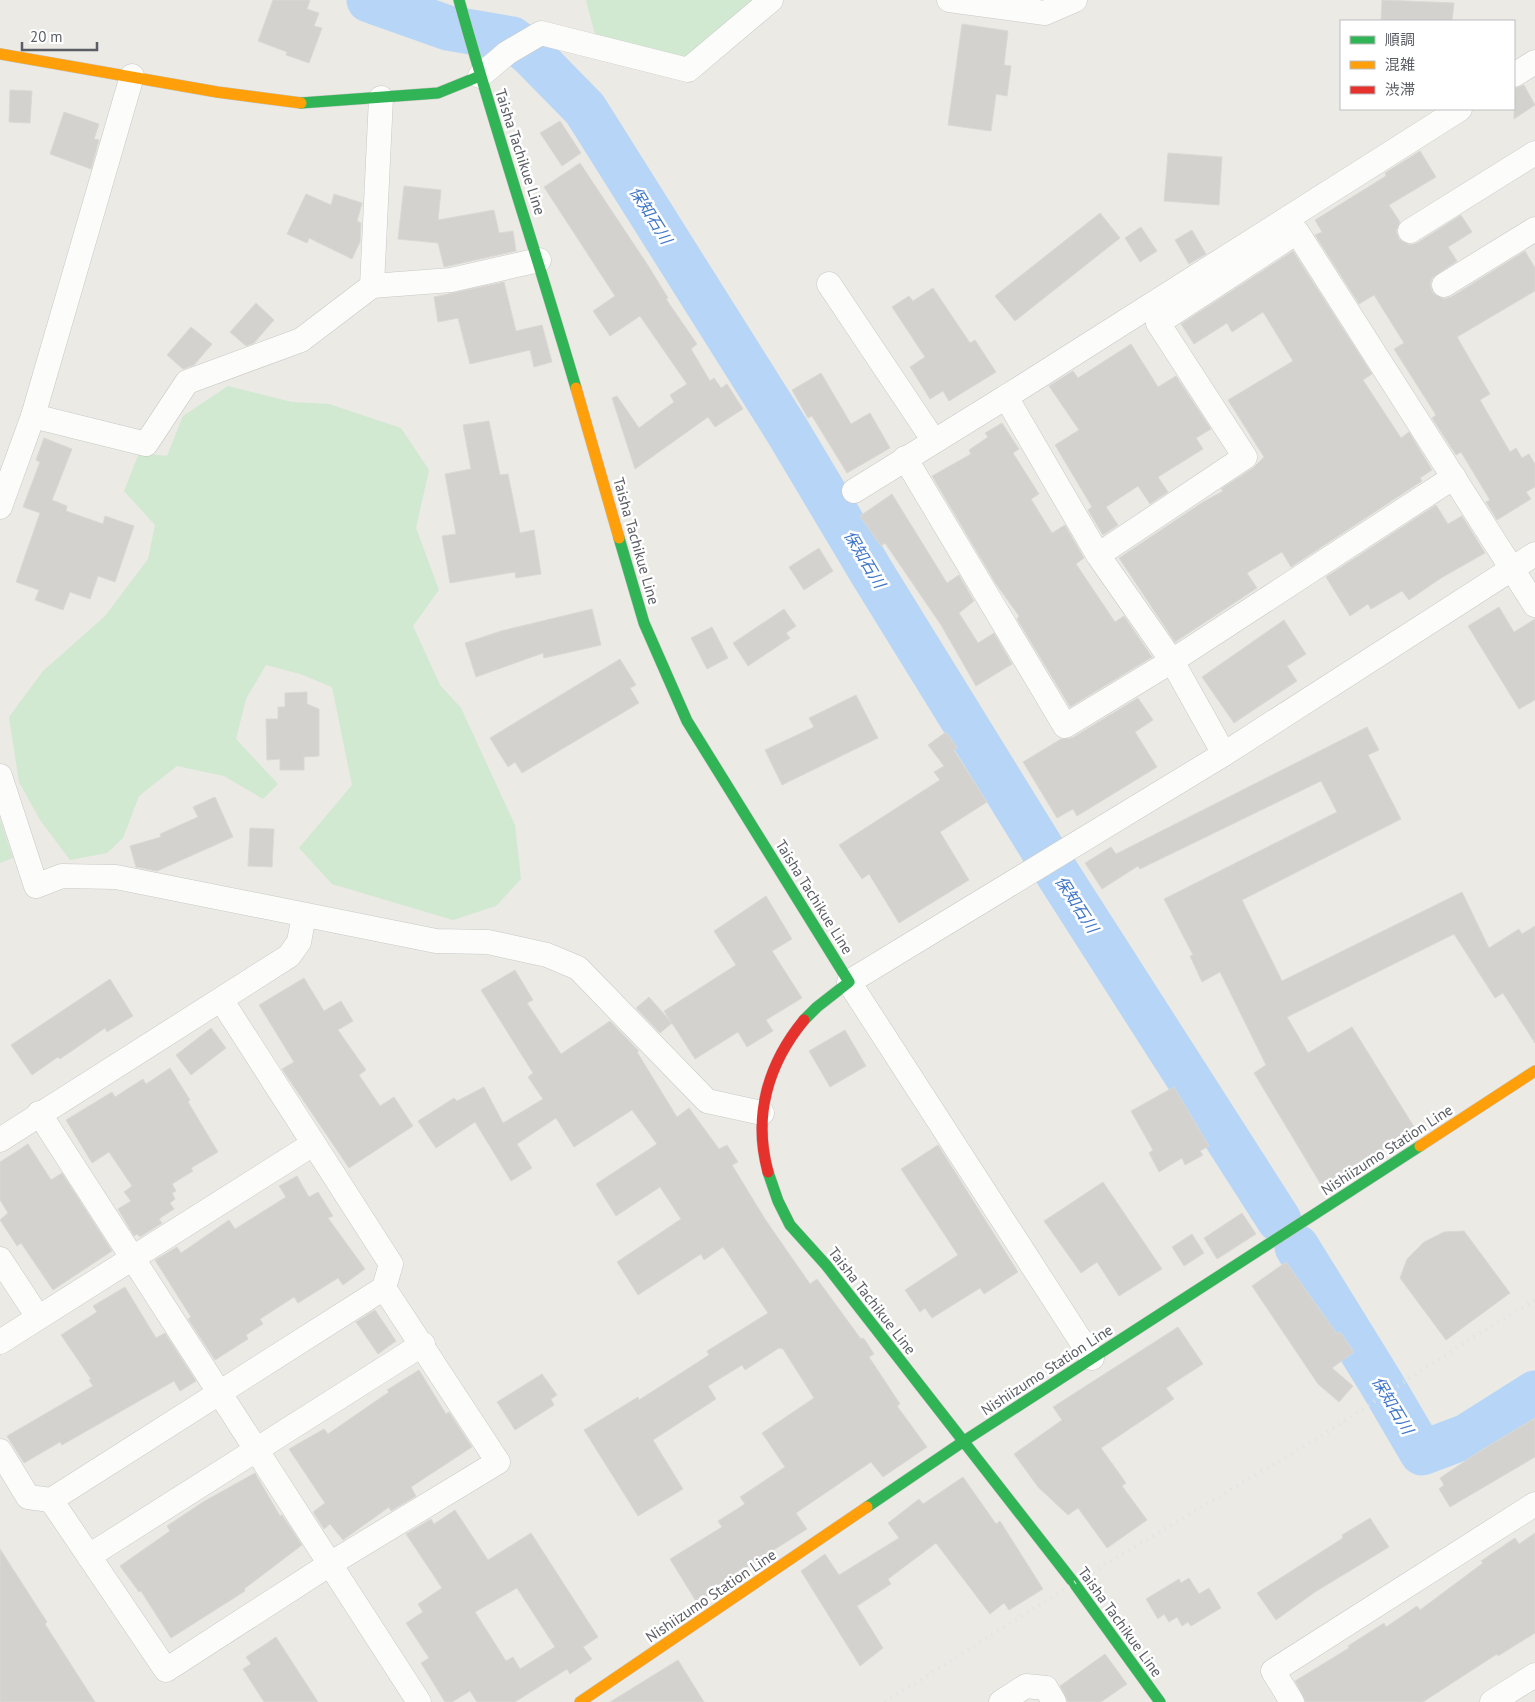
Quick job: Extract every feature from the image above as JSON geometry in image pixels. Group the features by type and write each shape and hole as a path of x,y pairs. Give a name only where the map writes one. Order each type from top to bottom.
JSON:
{"main road":[{"name":"Taisha Tachikue Line","path":"461,4 480,76 539,260 644,624 687,722 849,982 808,1015 784,1046 762,1113 764,1156 775,1190 790,1225 826,1265 964,1441 1074,1583 1160,1702"},
{"path":"0,54 217,92 301,103 438,94 480,76"},
{"name":"Nishiizumo Station Line","path":"580,1702 964,1441 1307,1220 1535,1070"}],"street":[{"path":"480,76 507,53 541,33 688,70 771,0"},
{"path":"949,0 1044,13 1075,0"},
{"path":"1515,74 1535,62"},
{"path":"0,507 33,416 132,76"},
{"path":"372,286 381,98"},
{"path":"1098,555 1245,457 1158,323 1278,234 1459,110"},
{"path":"1410,231 1535,153"},
{"path":"1444,285 1535,228"},
{"path":"854,491 1006,396 1278,234 1297,232 1535,605"},
{"path":"33,416 146,444 187,382 301,340 372,286 451,280 539,260"},
{"path":"829,284 934,441"},
{"path":"1006,396 1098,555 1172,661 1224,754"},
{"path":"905,458 1065,726 1172,661 1454,477"},
{"path":"1092,1358 849,982 1224,754 1535,554"},
{"path":"0,776 36,886 62,876 116,877 436,941 488,942 547,955 578,968 707,1101 762,1113"},
{"path":"0,1140 39,1113 222,1000 289,956 299,942 304,915"},
{"path":"0,1451 28,1497 51,1500 384,1288 391,1264 222,1000"},
{"path":"39,1113 419,1702"},
{"path":"0,1342 313,1144"},
{"path":"0,1259 38,1317"},
{"path":"51,1500 166,1670 330,1564 498,1462 423,1344 384,1288"},
{"path":"89,1556 423,1344"},
{"path":"1292,1702 1273,1671 1535,1504"},
{"path":"1492,1702 1535,1675"},
{"path":"1000,1702 1026,1686 1046,1688 1054,1702"}],"green space":[{"path":"586,0 755,0 700,51 684,58 595,35"},
{"path":"228,386 292,402 329,404 401,428 429,470 416,528 439,590 413,626 440,685 461,708 515,825 521,879 496,906 453,920 332,884 299,848 352,785 332,687 300,674 266,665 246,699 236,739 278,784 263,799 224,776 177,766 139,796 123,838 107,853 70,860 40,820 19,782 9,717 43,671 105,616 148,559 155,525 124,491 139,453 167,456 183,416"},
{"path":"0,819 13,858 0,863"}],"building":[{"path":"273,0 310,0 307,9 319,13 314,26 322,28 309,63 286,55 287,52 258,41"},
{"path":"1382,0 1454,3 1452,20 1381,20"},
{"path":"962,24 1008,31 1004,65 1011,66 1007,96 996,94 991,131 948,125"},
{"path":"1524,85 1535,105 1514,119 1515,110 1515,89"},
{"path":"10,90 32,91 30,123 9,122"},
{"path":"64,112 99,124 94,139 99,140 91,169 50,154"},
{"path":"560,121 581,153 562,166 540,133"},
{"path":"1420,151 1436,177 1389,205 1400,222 1396,231 1399,239 1410,245 1417,243 1461,215 1472,232 1448,247 1457,261 1432,278 1430,285 1433,293 1444,299 1451,297 1525,251 1535,268 1535,291 1457,337 1490,394 1480,400 1510,452 1516,448 1522,458 1529,454 1535,464 1535,487 1526,492 1531,499 1497,520 1486,502 1490,500 1461,452 1456,455 1432,418 1436,415 1394,349 1404,343 1374,295 1359,304 1315,235 1322,232 1315,220 1386,176 1385,173"},
{"path":"1168,153 1222,157 1219,205 1164,201"},
{"path":"580,163 649,267 668,298 666,299 697,344 691,349 710,381 714,378 721,388 727,384 743,409 715,427 708,417 635,469 612,398 617,396 639,428 674,402 670,395 687,384 640,316 610,336 593,311 615,296 544,187"},
{"path":"404,186 441,190 438,220 494,210 499,233 513,231 516,251 444,267 438,243 398,239"},
{"path":"306,194 331,205 334,194 362,203 357,221 361,223 360,242 352,259 309,238 307,243 287,234"},
{"path":"1100,213 1120,238 1015,321 995,296"},
{"path":"1141,227 1157,251 1140,262 1125,238"},
{"path":"1192,230 1206,254 1189,264 1175,240"},
{"path":"1293,251 1372,374 1363,380 1401,438 1409,432 1432,470 1420,478 1422,481 1291,567 1282,552 1247,573 1257,588 1175,642 1119,558 1203,502 1223,491 1221,489 1253,468 1264,457 1228,400 1293,361 1263,312 1232,332 1227,323 1194,344 1181,324"},
{"path":"504,282 516,331 542,325 552,362 534,367 530,350 470,364 458,318 438,322 434,297"},
{"path":"933,288 970,343 975,340 996,372 949,401 943,391 930,399 910,367 925,357 892,307 909,296 913,301"},
{"path":"256,303 274,320 254,343 246,346 230,332"},
{"path":"191,327 212,344 194,365 183,369 167,355"},
{"path":"1131,344 1158,387 1176,376 1211,429 1196,438 1203,449 1158,477 1168,492 1150,504 1138,486 1106,507 1118,525 1103,535 1088,510 1092,507 1055,445 1079,430 1049,386 1073,371 1078,378"},
{"path":"821,373 851,424 870,413 890,448 847,473 812,416 808,418 792,390"},
{"path":"489,421 500,475 508,474 520,533 534,530 541,574 516,578 515,572 450,583 442,536 456,534 445,474 471,469 463,425"},
{"path":"1002,423 1019,449 1013,453 1039,494 1031,499 1052,533 1065,525 1084,558 1076,564 1115,622 1124,616 1152,657 1070,707 1017,619 1019,616 996,584 932,476 971,454 969,450 988,437 985,433"},
{"path":"44,438 72,449 52,500 67,506 66,511 103,524 105,516 134,526 115,582 98,576 90,599 70,592 63,610 35,600 39,590 16,582 40,513 23,507 40,462 36,460"},
{"path":"892,494 947,583 959,575 974,601 959,613 978,643 994,633 1012,664 976,686 941,625 885,543 881,546 860,516"},
{"path":"1436,505 1448,524 1462,516 1485,553 1441,578 1409,600 1402,591 1371,609 1368,604 1350,616 1326,577"},
{"path":"819,548 833,571 804,590 789,567"},
{"path":"1499,607 1514,632 1535,619 1535,700 1519,709 1468,626"},
{"path":"592,609 601,645 544,658 543,653 476,677 465,643 501,631"},
{"path":"784,609 796,626 786,633 790,638 748,666 733,643"},
{"path":"1284,620 1306,654 1287,666 1297,681 1234,723 1202,677"},
{"path":"712,627 728,658 707,669 691,638"},
{"path":"620,659 636,685 630,688 639,703 522,773 515,762 508,767 490,738"},
{"path":"307,692 307,704 319,709 319,756 304,757 304,770 280,770 280,759 267,760 266,719 278,719 278,707 285,707 285,693"},
{"path":"856,695 878,738 782,785 765,750 814,727 809,718"},
{"path":"1138,698 1153,720 1135,732 1157,767 1077,816 1073,809 1057,818 1023,762 1061,739 1072,738"},
{"path":"1367,727 1379,750 1368,755 1401,819 1242,900 1282,981 1462,892 1489,948 1519,929 1522,934 1535,926 1535,1043 1503,993 1495,998 1454,934 1287,1017 1308,1053 1352,1027 1416,1130 1323,1188 1254,1073 1266,1065 1220,972 1202,982 1190,956 1193,955 1164,899 1337,812 1321,781 1140,869 1138,866 1102,889 1085,863 1111,847 1116,854"},
{"path":"946,732 957,747 954,750 987,802 940,832 969,880 899,923 869,874 862,879 839,845 940,780 934,772 944,766 928,745"},
{"path":"215,797 233,837 157,871 136,867 130,846 161,837 160,834 198,817 193,807"},
{"path":"250,828 274,829 272,867 248,866"},
{"path":"766,896 792,939 772,951 802,998 766,1020 773,1031 747,1047 738,1032 695,1059 672,1023 660,1033 636,1008 649,997 671,1022 664,1011 736,965 714,931"},
{"path":"515,970 533,1000 527,1003 561,1054 610,1021 639,1051 637,1052 677,1117 689,1108 719,1149 727,1145 738,1162 732,1165 765,1219 810,1284 817,1279 861,1339 865,1340 874,1354 869,1357 900,1404 897,1406 927,1447 883,1477 871,1462 796,1513 807,1529 734,1575 735,1578 697,1603 670,1559 722,1527 718,1521 745,1504 740,1497 785,1467 762,1433 814,1398 783,1349 779,1348 745,1370 742,1365 708,1386 716,1399 653,1440 683,1489 638,1516 584,1430 638,1397 639,1400 709,1355 707,1351 768,1313 723,1247 704,1260 701,1254 638,1295 617,1262 681,1219 660,1187 616,1216 596,1184 657,1144 632,1110 574,1147 556,1118 517,1144 532,1168 511,1181 475,1122 436,1148 418,1121 454,1098 457,1101 484,1087 503,1123 543,1099 528,1077 533,1073 481,990"},
{"path":"304,978 324,1011 341,1001 353,1021 338,1030 366,1070 359,1075 380,1106 394,1097 413,1126 349,1168 282,1069 294,1062 259,1005"},
{"path":"110,979 133,1016 107,1032 105,1028 60,1059 58,1057 32,1075 11,1045"},
{"path":"211,1028 226,1048 191,1075 176,1055"},
{"path":"845,1030 866,1066 830,1087 809,1051"},
{"path":"170,1068 218,1152 191,1168 193,1171 172,1184 176,1191 172,1193 175,1199 170,1203 174,1209 159,1219 162,1223 140,1237 137,1234 134,1236 118,1209 131,1201 124,1192 132,1186 109,1152 92,1163 66,1120 112,1092 115,1097 143,1079 146,1084"},
{"path":"1174,1087 1209,1146 1200,1151 1203,1155 1185,1165 1182,1158 1159,1172 1149,1153 1153,1150 1131,1111"},
{"path":"28,1144 51,1180 62,1173 112,1251 53,1290 21,1243 17,1246 0,1220 8,1213 0,1200 0,1162"},
{"path":"938,1145 1018,1272 984,1294 980,1288 932,1318 925,1308 920,1312 905,1290 958,1255 901,1169"},
{"path":"297,1176 309,1197 318,1192 333,1216 328,1218 365,1269 343,1285 338,1278 298,1303 294,1297 260,1319 263,1324 246,1335 248,1339 215,1360 188,1319 191,1317 155,1260 177,1247 181,1253 229,1220 235,1229 286,1197 279,1186"},
{"path":"1103,1182 1162,1269 1119,1296 1097,1262 1081,1273 1044,1221"},
{"path":"1242,1213 1256,1234 1217,1259 1204,1238"},
{"path":"1464,1231 1510,1293 1446,1340 1400,1278 1407,1259 1424,1242 1444,1232"},
{"path":"1192,1234 1204,1253 1184,1266 1172,1247"},
{"path":"1286,1262 1337,1334 1340,1332 1354,1352 1332,1368 1353,1386 1339,1402 1318,1384 1252,1286"},
{"path":"125,1287 156,1338 165,1333 196,1381 180,1391 174,1381 62,1445 60,1442 24,1463 7,1436 93,1386 89,1380 91,1379 61,1335 97,1312 93,1306"},
{"path":"375,1310 396,1341 378,1354 356,1322"},
{"path":"1178,1327 1203,1364 1166,1388 1174,1399 1101,1448 1126,1483 1122,1486 1147,1520 1107,1548 1078,1508 1068,1515 1038,1487 1014,1454 1062,1420 1053,1407"},
{"path":"419,1370 446,1414 449,1412 472,1447 411,1487 416,1496 391,1511 389,1507 343,1540 330,1524 324,1529 313,1512 325,1503 289,1449 324,1429 328,1434 389,1392 387,1390"},
{"path":"542,1374 557,1395 551,1399 554,1405 515,1430 497,1402"},
{"path":"1535,1418 1535,1457 1450,1507 1439,1489 1444,1485 1440,1478"},
{"path":"255,1473 280,1516 282,1515 302,1545 244,1589 245,1591 171,1638 141,1591 139,1592 120,1566 170,1531 167,1526 203,1502"},
{"path":"963,1477 996,1524 1000,1521 1043,1589 1009,1610 1004,1603 990,1614 936,1543 888,1579 891,1584 857,1606 883,1648 860,1666 801,1571 825,1554 839,1575 899,1538 888,1523 919,1499 923,1504"},
{"path":"455,1510 488,1560 531,1533 598,1637 583,1647 592,1659 570,1674 567,1669 515,1702 477,1702 470,1691 452,1702 445,1702 421,1663 429,1658 406,1623 423,1612 418,1604 442,1588 406,1534 431,1519 434,1524","holes":["517,1588 555,1647 520,1669 513,1657 506,1661 475,1612"]},
{"path":"1370,1518 1389,1547 1315,1592 1276,1620 1257,1593 1343,1538 1342,1535"},
{"path":"1535,1533 1535,1633 1498,1656 1497,1654 1423,1702 1306,1702 1295,1681 1349,1648 1348,1646 1384,1623 1386,1627 1417,1606 1420,1610 1483,1563 1481,1561 1515,1538 1519,1544"},
{"path":"0,1549 47,1622 45,1624 95,1702 0,1702"},
{"path":"1189,1578 1199,1594 1209,1588 1221,1608 1191,1626 1188,1622 1182,1626 1177,1617 1169,1622 1164,1614 1158,1619 1146,1599 1179,1579 1181,1583"},
{"path":"276,1637 318,1702 264,1702 243,1669 251,1664 246,1657"},
{"path":"1105,1654 1127,1684 1101,1702 1068,1702 1060,1686"},
{"path":"678,1660 704,1702 610,1702"}],"waterway":[{"name":"保知石川","path":"369,0 448,28 512,39 530,53 585,109 788,432 872,573 1059,876 1279,1220"},
{"name":"保知石川","path":"1297,1247 1422,1453 1467,1436 1535,1393"}],"railway":[{"path":"885,1702 1074,1583 1323,1435 1465,1342 1535,1300"}],"traffic: fast":[{"path":"459,0 576,388"},
{"path":"301,103 438,93 480,76"},
{"path":"619,538 644,623 687,721 849,982 817,1007 804,1020"},
{"path":"867,1507 964,1441 1420,1146"},
{"path":"768,1172 778,1201 790,1225 826,1265 1074,1583 1160,1702"}],"traffic: slow":[{"path":"0,54 217,92 301,103"},
{"path":"576,388 619,538"},
{"path":"1420,1146 1535,1071"},
{"path":"580,1702 867,1507"}],"traffic: jam":[{"path":"768,1172 762,1131 766,1092 772,1073 781,1055 791,1037 804,1020"}]}
